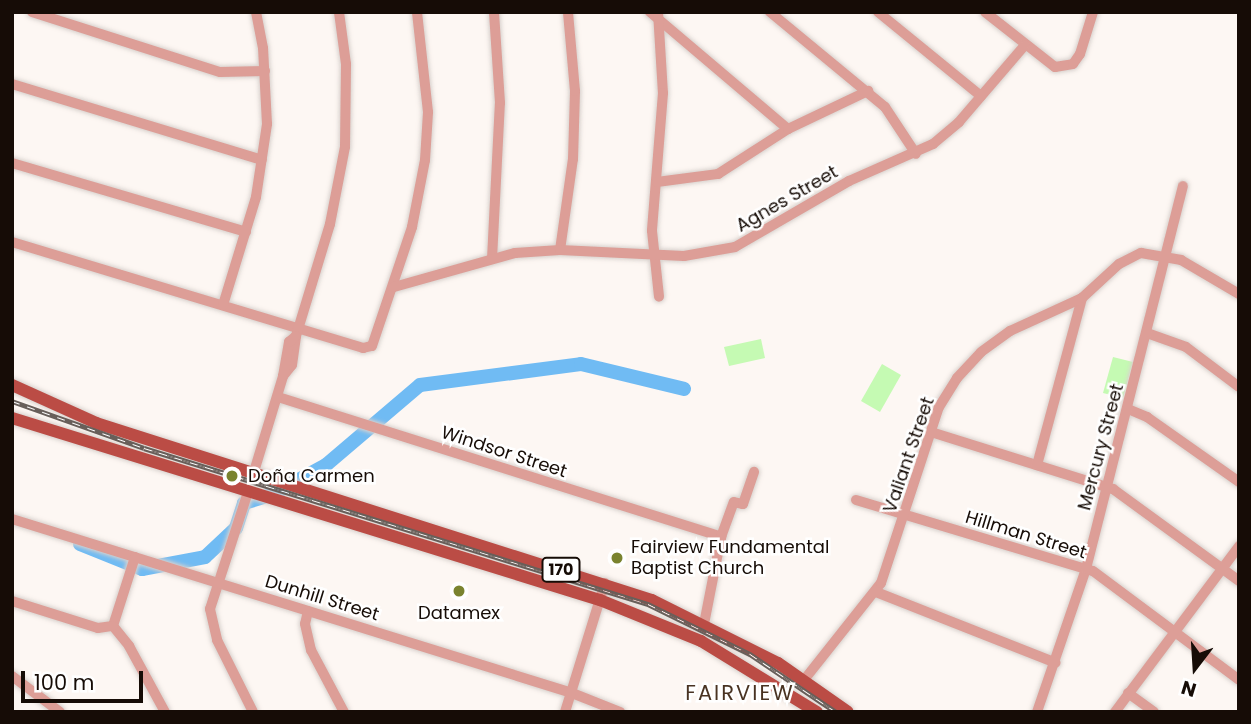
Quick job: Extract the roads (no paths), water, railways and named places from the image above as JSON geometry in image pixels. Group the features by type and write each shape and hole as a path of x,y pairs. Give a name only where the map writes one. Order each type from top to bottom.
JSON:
{"main road":[{"name":"170","path":"12,385 90,421 253,475 605,583 704,624 804,680 848,712"},
{"name":"170","path":"12,418 600,600 701,641 817,712"}],"street":[{"path":"32,12 220,72 265,71"},
{"path":"223,305 246,232 267,124 265,71 256,12"},
{"path":"253,475 278,397 289,342 297,332 330,224 345,147 346,64 339,12"},
{"path":"12,242 223,305 297,332 363,348 372,346 394,287 425,160 428,112 417,12"},
{"path":"492,259 500,103 494,12"},
{"path":"560,250 573,145 574,69 568,12"},
{"path":"770,12 868,91 895,119 916,154"},
{"path":"878,12 981,96"},
{"path":"985,12 1048,64 1073,64 1093,12"},
{"path":"655,14 788,129"},
{"path":"655,14 663,93 652,231 659,297"},
{"name":"Agnes Street","path":"394,287 492,259 560,250 655,255 710,253 755,239 849,181 916,154 949,132 1025,45"},
{"path":"12,85 262,160"},
{"path":"657,181 718,174 788,129 868,91"},
{"path":"12,163 246,232"},
{"name":"Mercury Street","path":"1037,712 1086,569 1183,186"},
{"name":"Valiant Street","path":"804,680 876,592 905,515 930,432 952,385 981,352 1010,331 1083,298 1130,256 1166,255 1196,266 1239,294"},
{"path":"1037,465 1083,298"},
{"path":"1147,332 1186,347 1239,387"},
{"name":"Windsor Street","path":"278,397 721,537"},
{"path":"1128,409 1147,417 1239,482"},
{"path":"930,432 1106,486 1239,581"},
{"path":"704,624 721,537 734,502 743,504 754,472"},
{"path":"248,492 218,587 218,604 212,615 217,640 253,712"},
{"name":"Hillman Street","path":"856,500 1086,569 1239,680"},
{"name":"Dunhill Street","path":"12,519 135,557 218,587 308,611 572,693 620,712"},
{"path":"1115,712 1239,547"},
{"path":"113,626 135,557"},
{"path":"565,712 605,583"},
{"path":"876,592 1056,663"},
{"path":"12,601 98,628 113,626"},
{"path":"308,611 305,624 311,649 344,712"},
{"path":"113,626 129,646 165,712"},
{"path":"12,676 60,712"},
{"path":"1128,693 1154,712"}],"waterway":[{"path":"80,544 142,569 205,557 236,528 244,503 271,495 326,465 420,385 581,364 684,389"}],"railway":[{"path":"12,401 144,448 648,604 750,654 836,712"}],"place":[{"name":"Doña Carmen","path":"232,476"},
{"name":"Fairview Fundamental Baptist Church","path":"617,558"},
{"name":"Datamex","path":"459,591"}],"district":[{"name":"FAIRVIEW","path":"740,693"}]}
